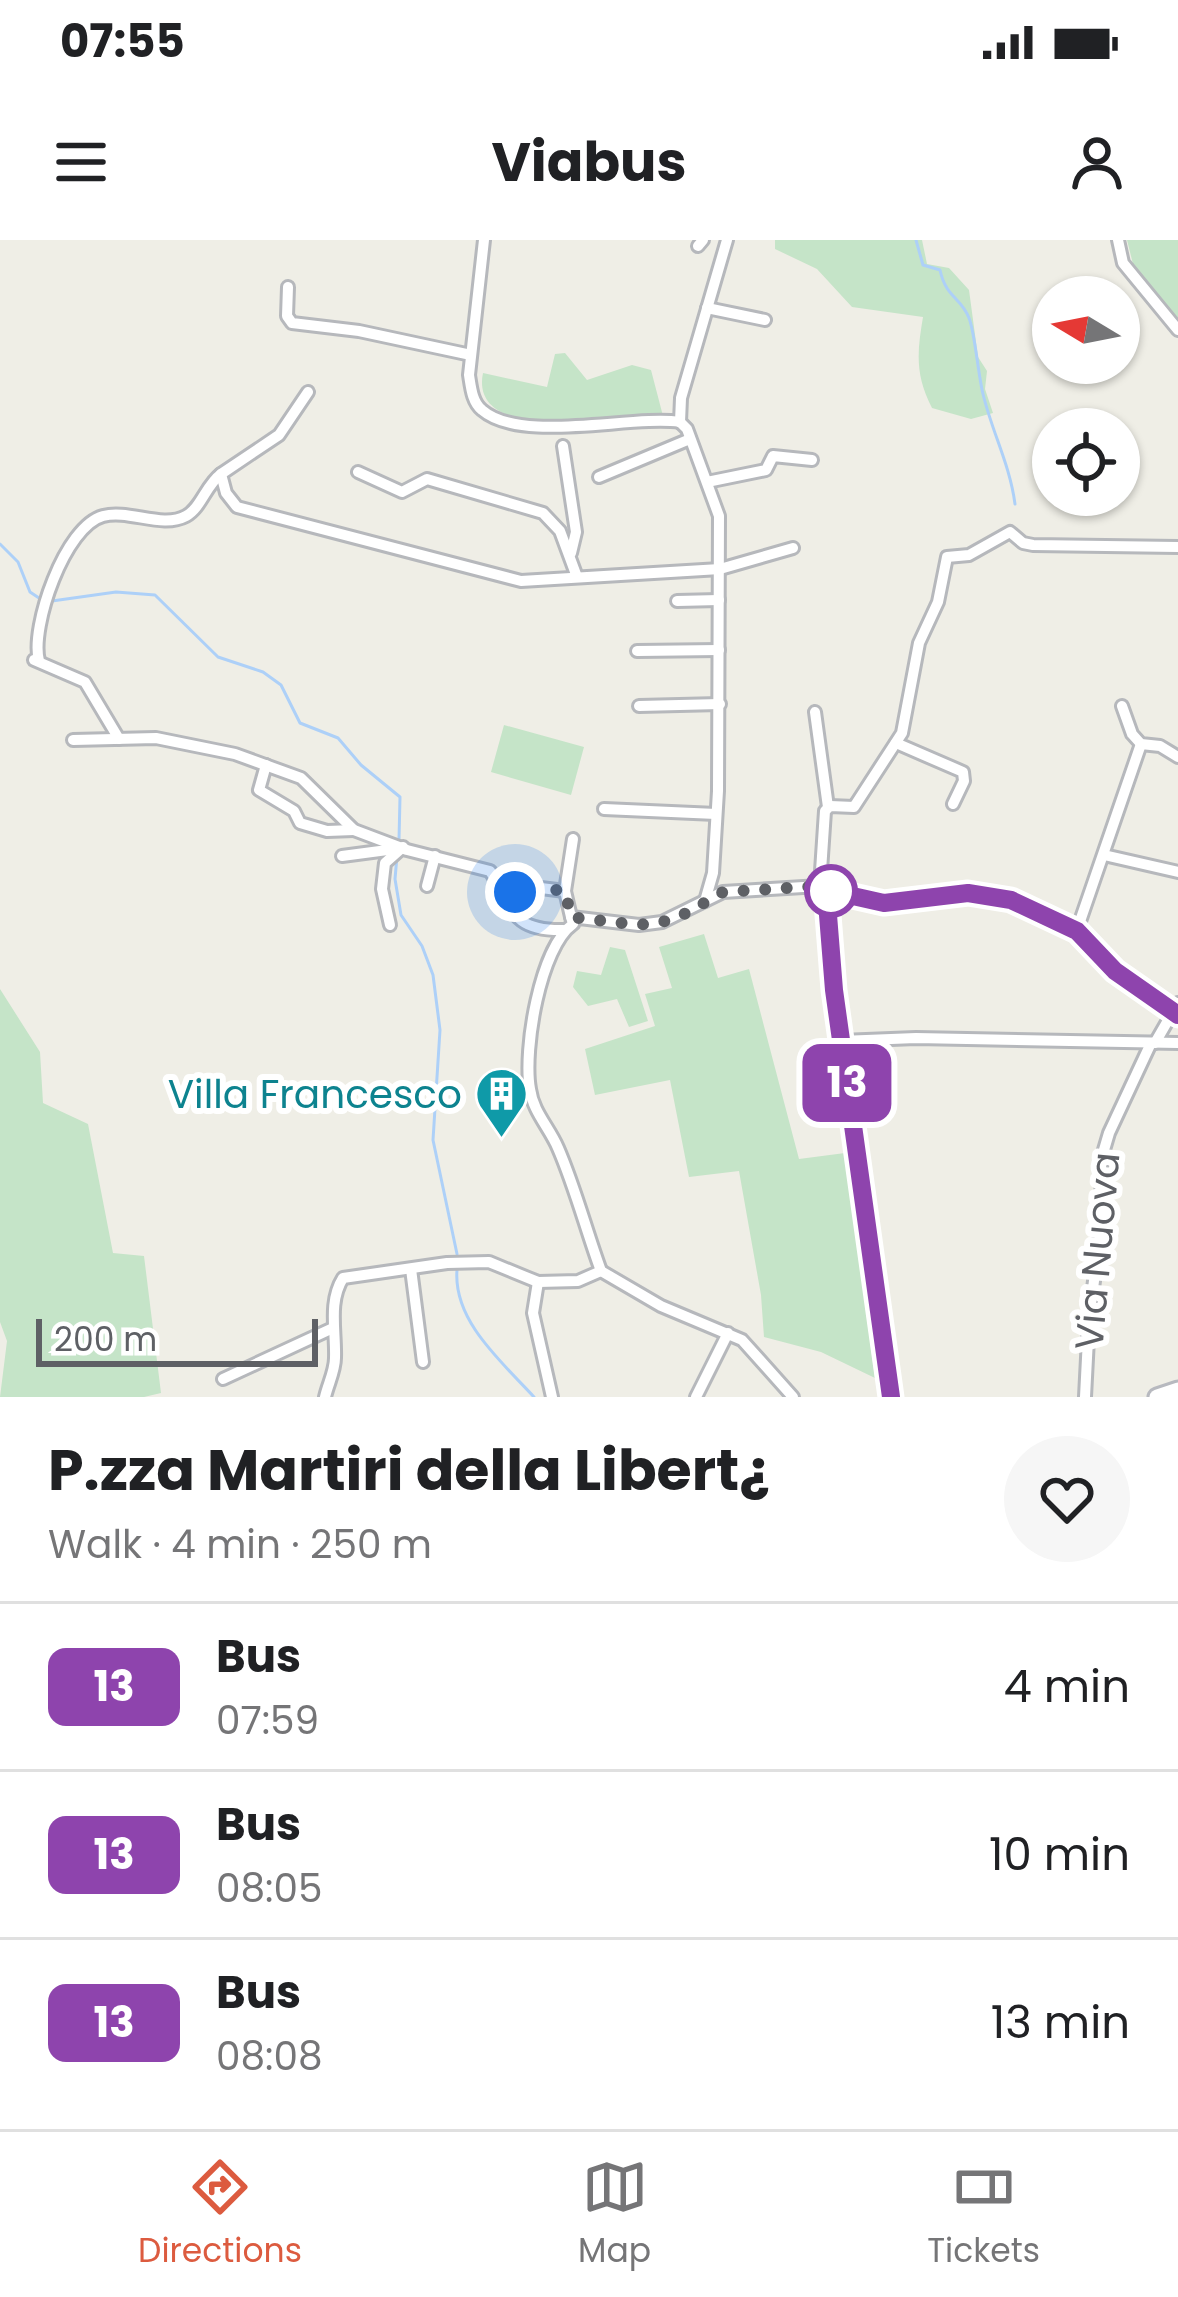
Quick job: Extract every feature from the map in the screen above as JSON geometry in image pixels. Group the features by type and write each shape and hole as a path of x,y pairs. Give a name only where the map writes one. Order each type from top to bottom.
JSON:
{"street":[{"path":"484,240 471,355 472,394 481,410 500,418 561,428 659,419 680,422"},
{"path":"704,903 713,873 716,814 719,517 680,422 681,398 728,240"},
{"path":"1118,240 1123,263 1178,330"},
{"path":"288,287 286,316 292,323 359,331 471,355"},
{"path":"707,308 766,320"},
{"path":"119,739 85,682 36,661 44,601 83,527 103,516 176,520 191,514 220,474 279,435 308,392"},
{"path":"599,478 690,439"},
{"path":"563,446 576,532 572,553"},
{"path":"707,482 766,470 779,454 812,460"},
{"path":"358,472 402,492 427,478 543,513 572,553 577,577"},
{"path":"220,474 237,507 521,580 720,568 793,548"},
{"path":"828,807 854,807 906,722 919,643 938,602 945,559 969,555 1010,532 1033,545 1178,547"},
{"path":"677,601 719,599"},
{"path":"637,651 719,650"},
{"path":"639,706 720,704"},
{"path":"1122,706 1141,744 1160,746 1178,757"},
{"path":"812,711 828,807 822,885 825,919 892,1397"},
{"path":"73,740 183,742 301,778 354,830 401,848 490,871 506,907 537,928 662,922 723,892 787,887 822,885 884,903 968,893 992,895 1077,931 1115,971 1176,1009"},
{"path":"896,742 963,772 964,781 953,804"},
{"path":"1077,931 1141,744"},
{"path":"266,765 259,790 294,811 300,823 327,832 354,830"},
{"path":"604,809 716,814"},
{"path":"573,839 569,924 550,951 529,1051 535,1108 561,1156 601,1270 661,1306 755,1350 793,1397"},
{"path":"342,856 401,848"},
{"path":"390,925 382,889 386,860 401,848"},
{"path":"1104,855 1178,872"},
{"path":"427,886 435,856"},
{"path":"713,873 723,892"},
{"path":"506,907 525,886 567,894"},
{"name":"Via Nuova","path":"1085,1397 1089,1319 1099,1265 1101,1160 1108,1133 1153,1043 1176,1009"},
{"path":"537,1012 546,1026"},
{"path":"841,1040 1178,1043"},
{"path":"325,1397 336,1364 333,1328 337,1288 343,1278 447,1263 489,1262 538,1282 578,1281 601,1270"},
{"path":"411,1269 423,1363"},
{"path":"538,1282 533,1313 552,1397"},
{"path":"223,1378 333,1328"},
{"path":"696,1397 728,1334"},
{"path":"1157,1397 1178,1390"}],"green space":[{"path":"775,240 922,240 927,264 949,268 969,290 978,357 987,371 985,389 993,413 971,419 932,408 919,363 923,317 852,307 817,269 775,249"},
{"path":"1127,240 1178,240 1178,328 1140,284 1140,276 1136,276"},
{"path":"565,353 587,380 632,365 651,370 663,416 552,423 499,411 485,396 483,373 547,387 555,354"},
{"path":"504,725 584,747 571,795 491,772"},
{"path":"704,934 718,978 749,969 799,1159 845,1153 875,1378 821,1352 764,1337 739,1171 689,1177 670,1080 595,1095 585,1049 655,1026 645,994 672,988 659,947"},
{"path":"610,947 625,950 648,1021 629,1027 617,999 588,1006 573,987 577,971 601,975"},
{"path":"0,989 40,1052 43,1103 88,1124 113,1253 144,1256 161,1393 0,1397 7,1341 0,1322"}],"waterway":[{"path":"916,240 923,265 940,270 969,318 983,394 1015,504"},
{"path":"0,544 18,562 30,592 39,598"},
{"path":"52,601 116,592 155,595 218,657 263,672 281,685 300,723 338,738 361,765 400,797 399,840"},
{"path":"397,856 401,915 422,946 433,975 440,1030 433,1140 457,1254"},
{"path":"457,1270 458,1289 471,1323 534,1397"}],"bus line":[{"name":"13","path":"891,1397 834,990 826,890 884,903 968,893 1011,900 1084,935 1115,971 1178,1015"}],"place":[{"name":"Villa Francesco","path":"501,1140"}],"route":[{"path":"515,892 525,886 565,891 571,917 638,925 687,913 736,889 820,886 831,891"}]}
